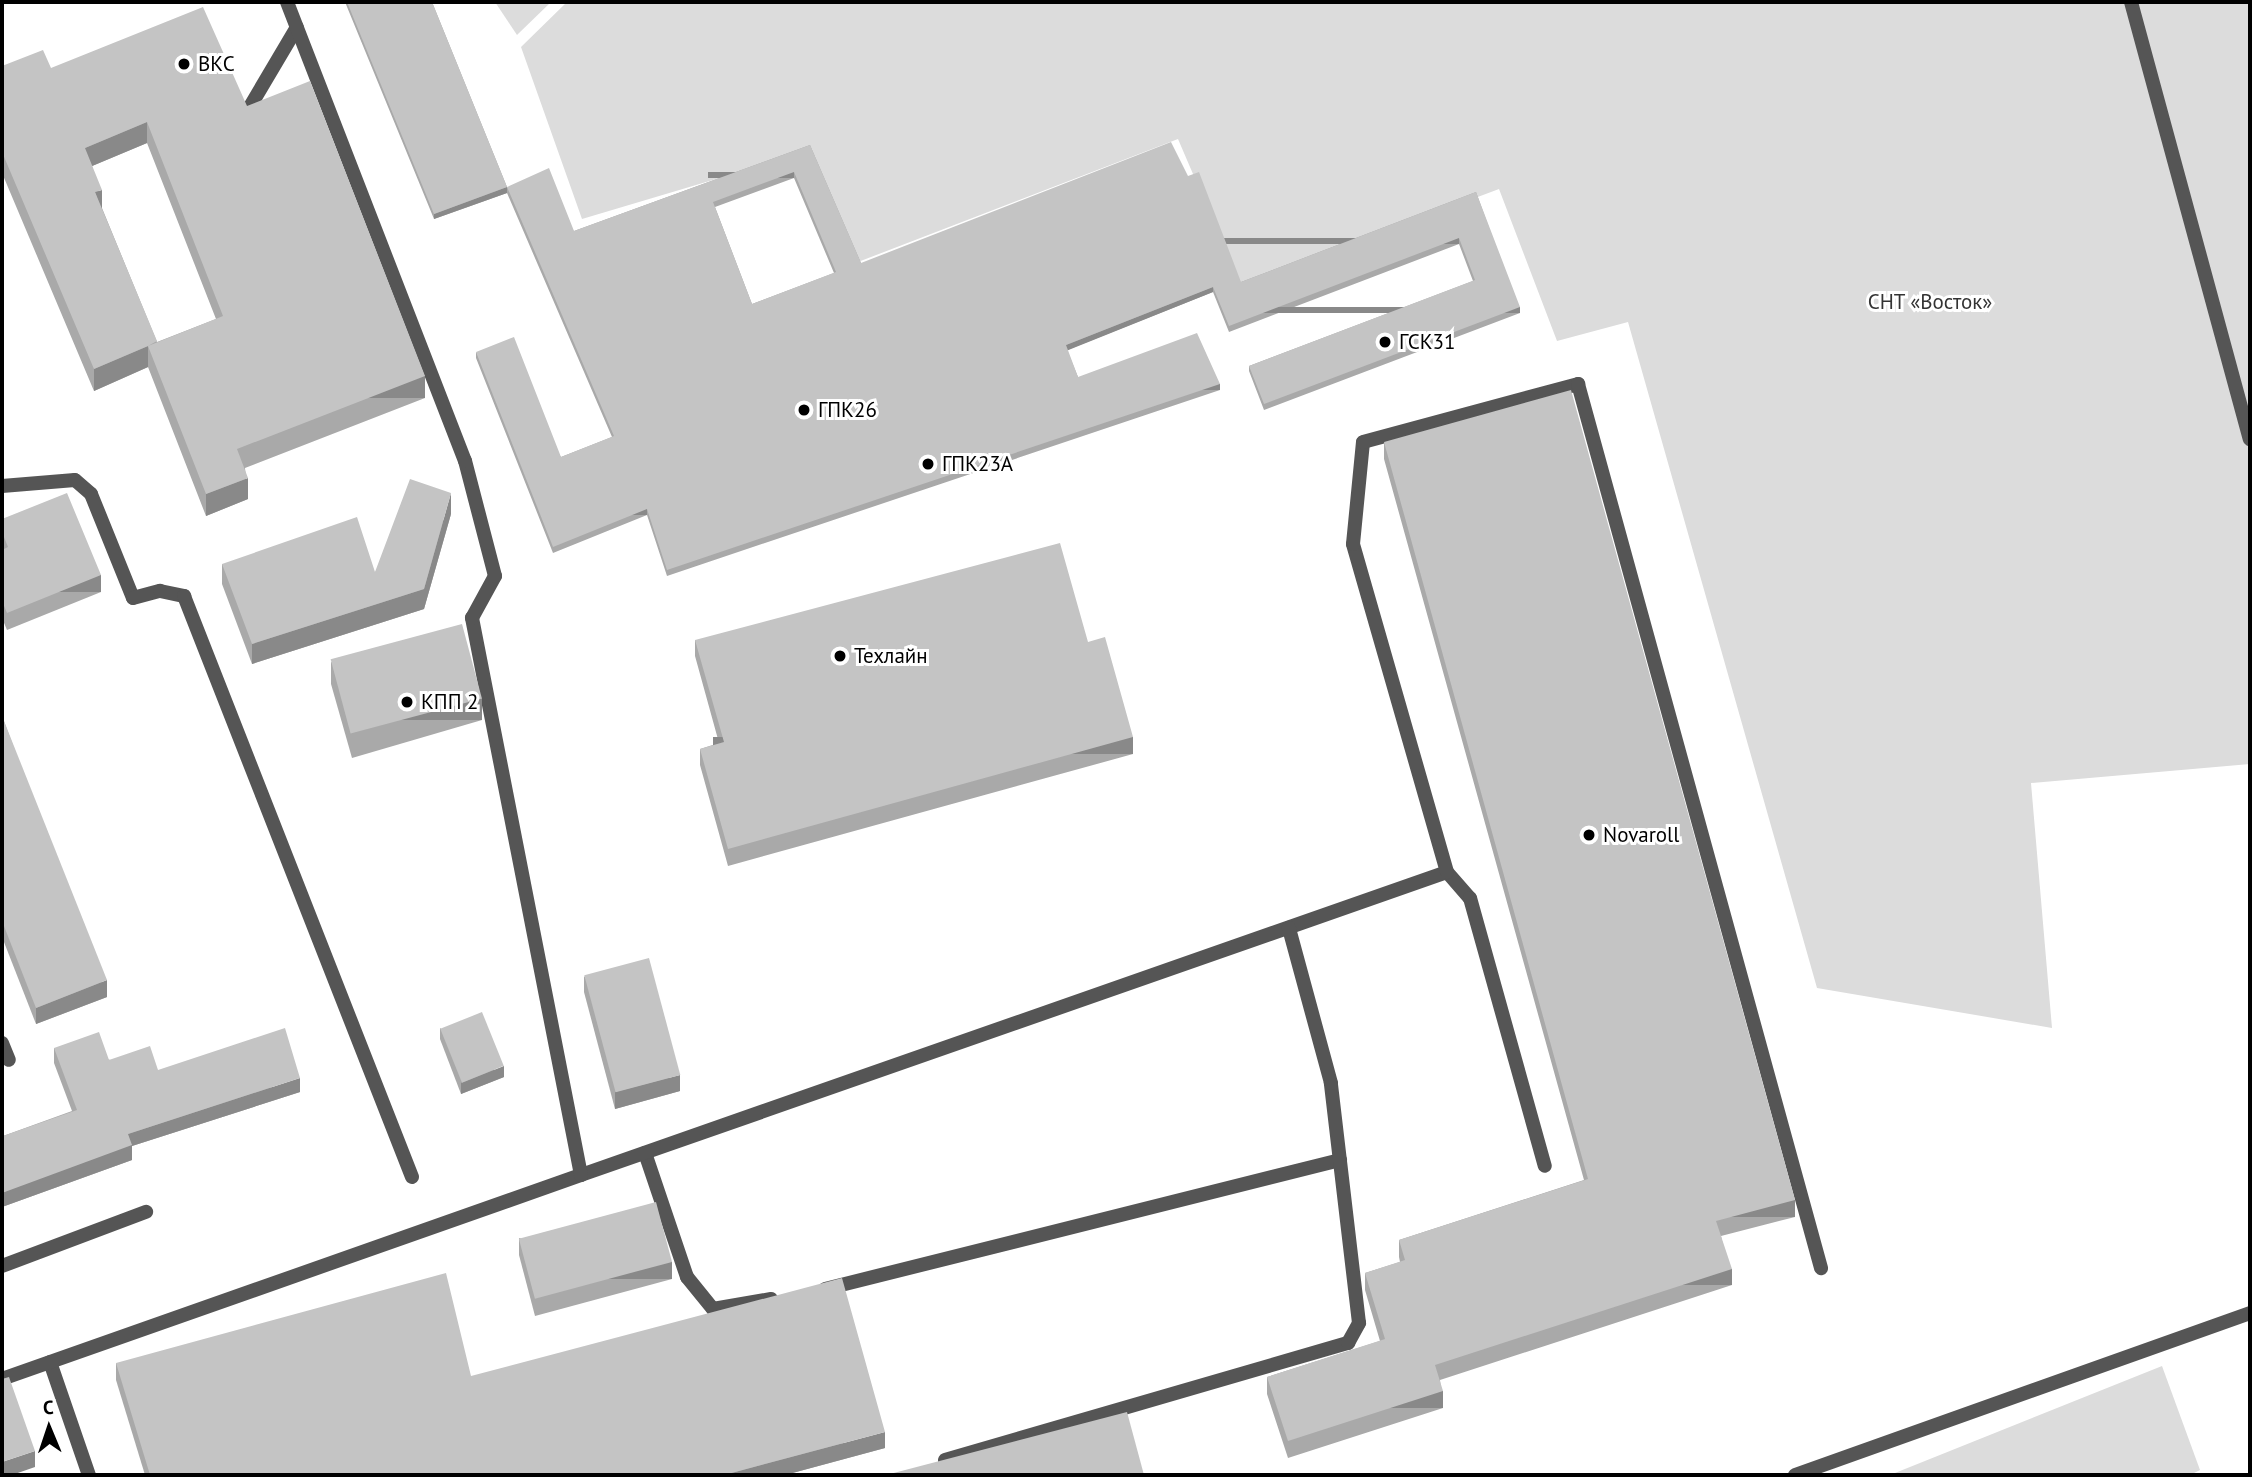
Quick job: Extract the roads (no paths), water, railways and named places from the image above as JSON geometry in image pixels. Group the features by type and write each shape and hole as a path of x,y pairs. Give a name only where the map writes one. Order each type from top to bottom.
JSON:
{"lane":[{"path":"287,2 465,461 495,576 472,618 581,1175"},
{"path":"2131,2 2250,439"},
{"path":"248,110 297,27"},
{"path":"1545,1166 1470,898 1447,872 1353,544 1363,442 1578,384 1821,1268"},
{"path":"2,486 75,480 91,494 133,598 160,591 184,596 412,1177"},
{"path":"2,1379 1447,872"},
{"path":"934,1464 1348,1343 1359,1323 1331,1083 1289,928"},
{"path":"2,1043 9,1060"},
{"path":"645,1153 687,1277 713,1309 802,1293 1340,1160"},
{"path":"2,1266 146,1212"},
{"path":"1795,1475 2250,1313"},
{"path":"50,1362 89,1475"}],"place":[{"name":"ВКС","path":"184,64"},
{"name":"ГСК31","path":"1385,342"},
{"name":"ГПК26","path":"804,410"},
{"name":"ГПК23А","path":"928,464"},
{"name":"Техлайн","path":"840,656"},
{"name":"КПП 2","path":"407,702"},
{"name":"Novaroll","path":"1589,835"}],"park label":[{"name":"СНТ «Восток»","path":"1930,302"}]}
